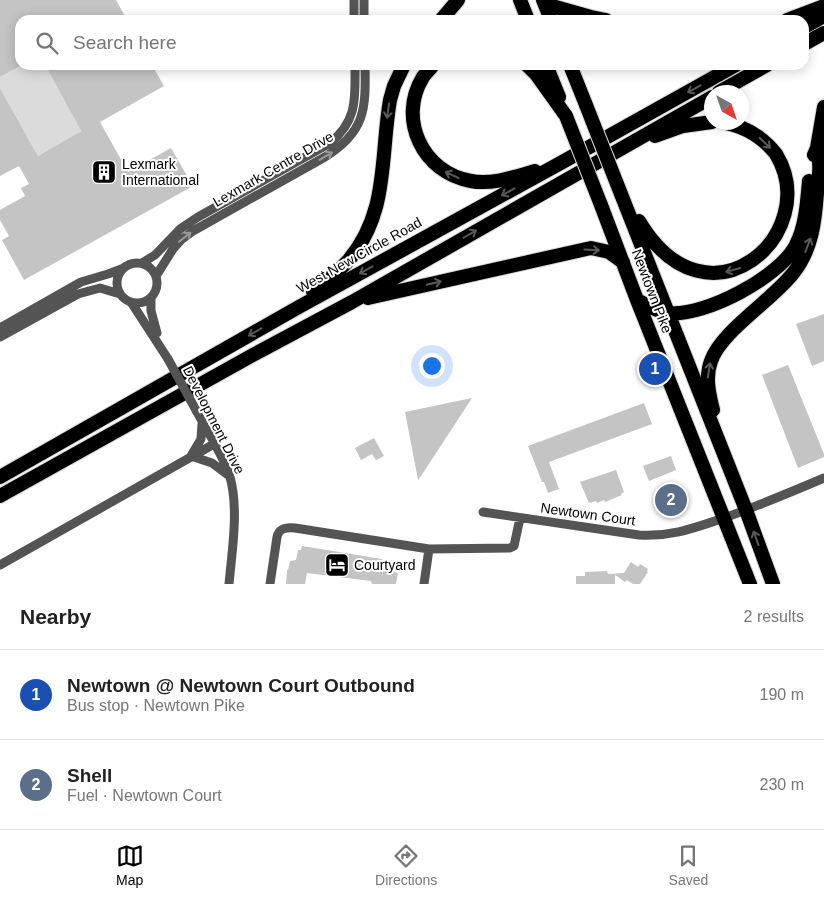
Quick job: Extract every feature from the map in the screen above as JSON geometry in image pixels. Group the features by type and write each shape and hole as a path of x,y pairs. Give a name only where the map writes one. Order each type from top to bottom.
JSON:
{"highway":[{"path":"445,15 458,0"},
{"path":"520,0 526,15"},
{"path":"544,2 549,15"},
{"path":"544,2 585,15"},
{"path":"800,15 824,6"},
{"path":"809,24 824,16"},
{"path":"809,41 824,33"},
{"path":"297,308 348,261 360,246 372,224 380,192 390,100 402,70"},
{"path":"429,70 423,77 416,93 413,109 414,124 417,139 424,152 433,163 444,171 457,178 471,181 498,181 566,160"},
{"path":"532,70 566,116"},
{"name":"Newtown Pike","path":"548,70 750,584"},
{"name":"Newtown Pike","path":"572,70 746,510 773,584"},
{"name":"West New Circle Road","path":"2,475 297,308 727,70"},
{"path":"732,85 759,70"},
{"path":"0,496 352,302 704,101"},
{"path":"637,300 668,313 690,312 716,304 770,273 785,260 796,246 802,229 812,158 817,148 824,107"},
{"path":"612,153 683,126 704,123"},
{"path":"621,194 646,234 668,257 681,265 695,271 710,273 722,273 746,266 759,259 768,251 783,230 790,206 788,181 780,161 765,142 747,130"},
{"path":"728,468 709,395 708,382 711,361 720,345 794,273 801,262 810,241 816,215 820,161 817,148"},
{"path":"352,302 590,248 609,252 624,262"}],"street":[{"path":"354,0 354,15"},
{"path":"364,0 364,15"},
{"name":"Lexmark Centre Drive","path":"142,263 155,255 180,229 198,216 330,143 338,136 347,126 353,113 355,70"},
{"name":"Lexmark Centre Drive","path":"156,276 169,254 187,235 339,148 358,126 363,111 365,70"},
{"path":"0,328 81,282 108,274 132,263 142,263 153,270 156,276 157,288 151,298 145,301 132,302 120,294 100,288 83,292 0,337"},
{"path":"120,294 117,283 120,272 124,268"},
{"name":"Development Drive","path":"151,298 150,310 153,324 168,359"},
{"name":"Development Drive","path":"132,302 168,359 230,476 234,494 229,584"},
{"path":"191,456 199,445 203,432 197,412"},
{"path":"0,565 214,444"},
{"path":"191,456 212,463 230,476"},
{"name":"Newtown Court","path":"483,512 656,536 683,532 746,510 824,478"},
{"path":"270,584 276,537 284,528 295,528 429,549 510,548 514,546 520,518"},
{"path":"424,584 429,549"}],"shaded area":[{"path":"15,68 15,70 48,70 81,131 38,156 0,88 0,77"}],"building":[{"path":"0,0 116,0 124,15 15,15 15,69 0,77"},
{"name":"Lexmark International","path":"48,70 155,70 164,86 100,122 128,172 171,148 193,186 24,280 2,240 9,236 0,220 0,210 25,196 21,188 29,184 19,166 0,176 0,88 38,156 81,131"},
{"path":"824,314 824,361 812,366 796,324"},
{"path":"788,365 824,454 824,457 798,468 762,375"},
{"path":"472,398 423,473 418,480 405,412"},
{"path":"644,403 652,424 549,462 559,489 548,493 528,446"},
{"path":"374,438 384,456 376,460 372,454 361,460 355,448"},
{"path":"671,456 676,470 649,481 643,466"},
{"path":"616,470 624,492 622,495 605,502 604,500 597,503 596,501 589,503 580,482"},
{"path":"683,487 688,502 660,512 654,497"},
{"name":"Courtyard","path":"302,546 382,559 381,563 393,565 393,572 398,573 396,584 372,584 371,581 307,573 305,584 286,584 290,561 296,560 298,550 301,550"},
{"path":"631,562 638,567 640,564 648,569 640,584 633,584 627,580 625,582 615,575 615,584 576,584 576,576 585,576 585,572 607,571 608,574 624,573"}],"place":[{"name":"Lexmark International","path":"104,172"},
{"name":"Newtown @ Newtown Court Outbound","path":"655,369"},
{"name":"Shell","path":"671,500"},
{"name":"Courtyard","path":"337,565"}]}
